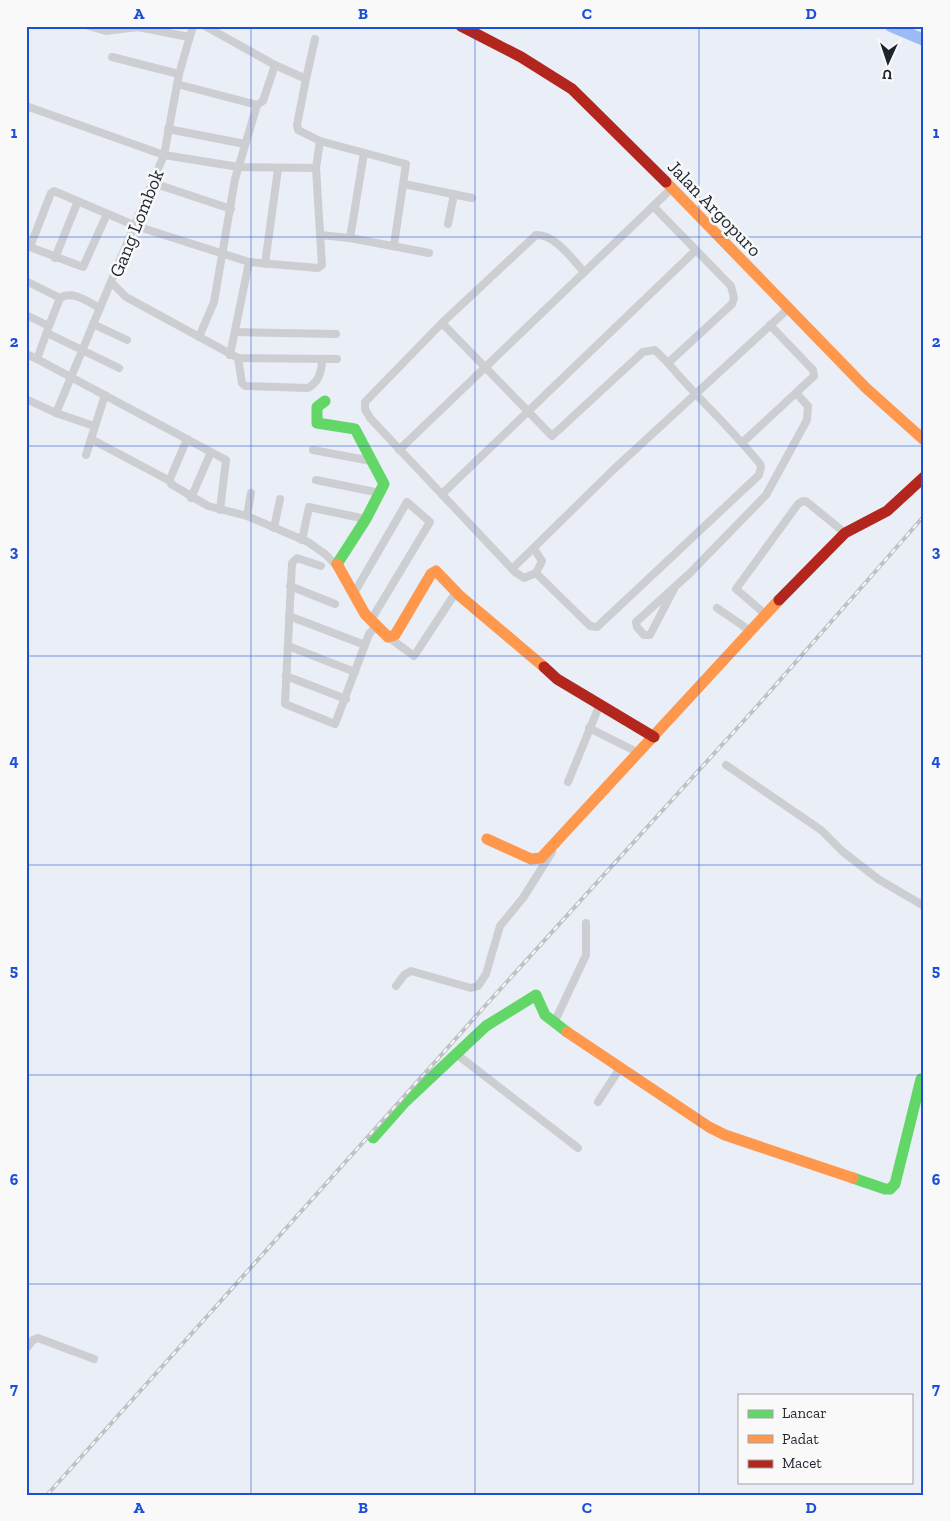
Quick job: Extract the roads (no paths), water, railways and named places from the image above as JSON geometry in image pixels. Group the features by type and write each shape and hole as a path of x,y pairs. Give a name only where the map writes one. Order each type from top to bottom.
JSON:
{"main road":[{"name":"Jalan Argopuro","path":"462,26 521,57 572,89 672,188 866,388 924,440"},
{"path":"325,401 318,407 317,423 355,429 384,484 366,519 336,565 353,595 374,623 388,637 395,635 433,572 436,571 456,592 525,649 557,680 654,737"},
{"path":"486,839 535,860 541,858 654,737 749,630 845,533 887,511 924,477"},
{"path":"373,1138 404,1103 455,1053 486,1026 536,995 545,1015 554,1023 663,1098 725,1135 890,1189 895,1184 922,1079"}],"street":[{"path":"89,26 106,31 138,27 189,37"},
{"name":"Gang Lombok","path":"56,413 69,378 136,226 164,155 179,74 193,26"},
{"path":"205,26 275,65 306,79"},
{"path":"315,39 306,79 298,130 320,142 406,164 394,245"},
{"path":"112,57 179,74"},
{"path":"199,337 214,302 245,144 256,105 263,101 275,65"},
{"path":"177,84 256,105"},
{"path":"26,106 164,155 239,167 316,168"},
{"path":"168,129 245,144"},
{"path":"107,214 83,268 31,248 31,240 52,191 136,226 223,255 265,264 321,267 323,263 316,168 320,142"},
{"path":"350,238 364,153"},
{"path":"265,264 278,169"},
{"path":"153,183 231,208"},
{"path":"404,184 472,198"},
{"path":"399,450 672,188"},
{"path":"448,224 454,194"},
{"path":"55,258 78,201"},
{"path":"653,206 731,286 734,298 732,304 668,363"},
{"path":"534,549 541,557 542,564 536,573 524,578 512,569 399,450 370,418 365,409 364,402 442,322 536,235 544,234 552,240 584,272"},
{"path":"320,235 350,238 429,252"},
{"path":"442,494 696,250"},
{"path":"230,355 249,262"},
{"path":"26,281 60,298"},
{"path":"112,283 126,297 238,358 337,359"},
{"path":"37,359 60,298 66,294 72,295 100,308"},
{"path":"106,296 126,297"},
{"path":"512,569 613,470 789,308"},
{"path":"26,315 82,350 119,368"},
{"path":"442,322 552,436 643,352 655,350 695,395 743,442 760,464 759,475 597,628 590,626 536,573"},
{"path":"93,324 127,340"},
{"path":"743,442 797,394 812,378 814,373 770,325"},
{"path":"235,332 336,334"},
{"path":"26,354 226,460 220,510"},
{"path":"238,358 242,383 245,386 308,388 314,384 320,373 322,359"},
{"path":"674,588 650,635 644,634 637,628 636,622 674,588 766,495 808,420 808,406 797,394"},
{"path":"86,455 105,395"},
{"path":"26,399 56,413 94,426"},
{"path":"91,439 170,481 192,498 220,510 247,516 318,548 336,565"},
{"path":"170,481 187,439"},
{"path":"313,450 371,461"},
{"path":"192,498 211,452"},
{"path":"316,480 380,492"},
{"path":"247,516 251,493"},
{"path":"274,528 280,499"},
{"path":"765,614 737,592 737,586 798,504 803,501 807,502 845,533"},
{"path":"321,566 297,558 292,563 285,704 332,725 336,723 346,699 374,623 430,522 407,502 353,595"},
{"path":"302,540 309,507 366,519"},
{"path":"290,586 335,604"},
{"path":"388,637 414,656 456,592"},
{"path":"717,608 749,630"},
{"path":"289,616 365,645"},
{"path":"288,646 355,672"},
{"path":"286,676 346,699"},
{"path":"568,782 600,704"},
{"path":"589,728 639,753"},
{"path":"726,764 821,830 842,851 878,879 924,906"},
{"path":"396,986 404,975 411,971 471,988 478,986 486,974 500,926 527,891 561,838"},
{"path":"554,1023 586,955 586,923"},
{"path":"455,1053 578,1148"},
{"path":"598,1102 620,1068"},
{"path":"26,1349 33,1340 40,1339 94,1359"}],"waterway":[{"path":"891,26 924,40"}],"railway":[{"path":"47,1495 494,996 759,704 924,516"}]}
